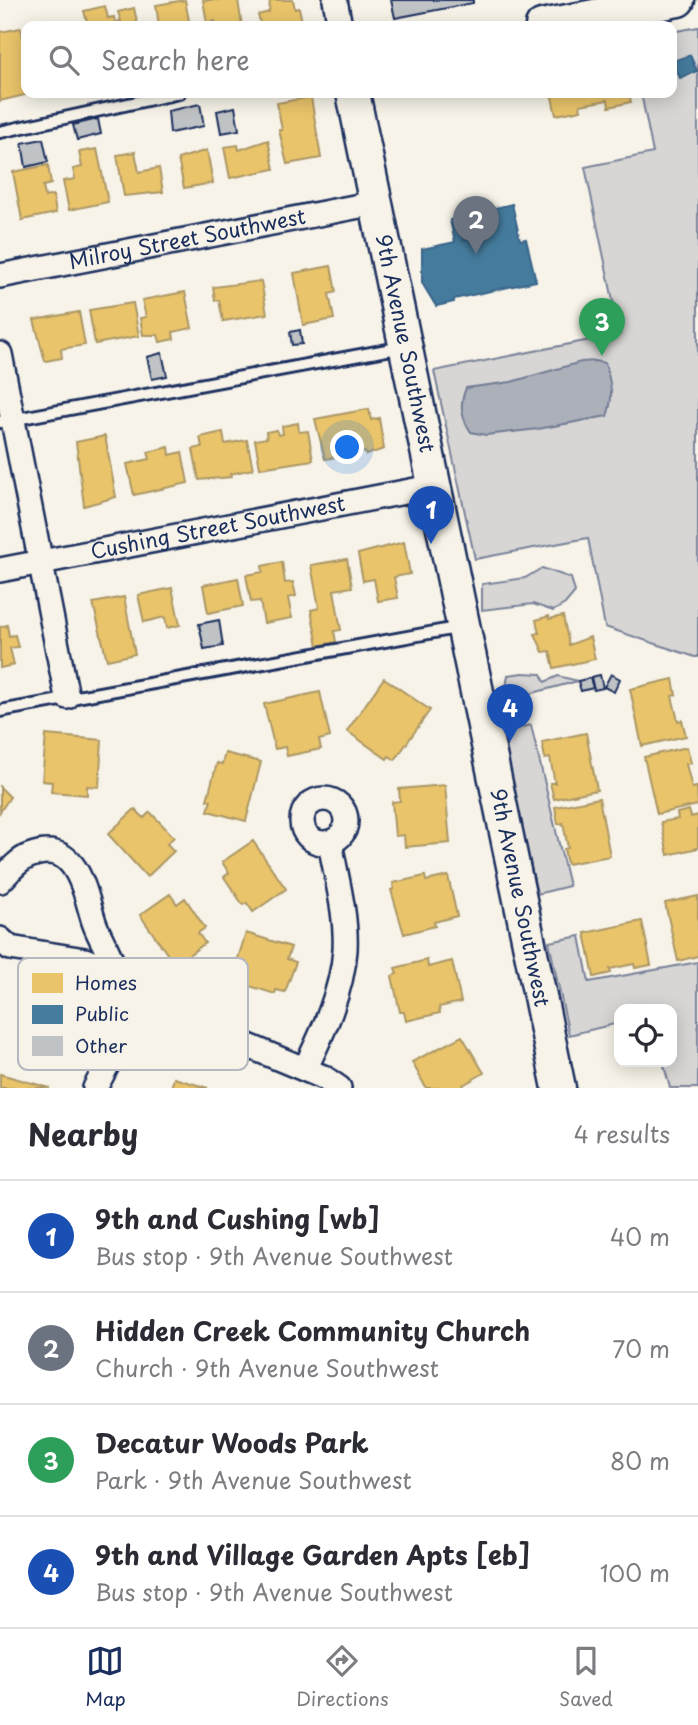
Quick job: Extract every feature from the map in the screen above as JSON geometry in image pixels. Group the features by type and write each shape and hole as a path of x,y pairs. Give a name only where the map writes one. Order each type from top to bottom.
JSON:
{"street":[{"path":"335,0 339,21"},
{"path":"567,21 673,0"},
{"name":"9th Avenue Southwest","path":"354,98 559,1088"},
{"name":"Milroy Street Southwest","path":"0,276 375,203"},
{"path":"0,354 6,420 40,562 67,697"},
{"name":"Cushing Street Southwest","path":"0,570 436,486"},
{"path":"305,1069 335,998 345,951 344,920 330,842"},
{"path":"1,879 27,856 45,853 63,857 78,869 95,926 110,958"},
{"path":"0,939 10,948 72,958"},
{"path":"248,1045 305,1069 339,1088"},
{"path":"94,1088 104,1070"}],"lane":[{"path":"0,132 156,98"},
{"path":"6,420 406,346"},
{"path":"0,711 462,627"}],"shaded area":[{"path":"698,27 698,657 605,627 588,538 475,559 434,371 620,334 585,167 653,153 642,98 677,98 677,31"},
{"path":"581,362 605,363 609,377 611,396 607,416 538,429 486,435 471,432 465,421 462,400 466,388 511,382"},
{"path":"542,568 571,578 575,592 565,604 553,611 533,604 482,610 482,584 525,578"},
{"path":"541,674 545,682 558,676 578,681 533,693 510,709 504,701 508,675"},
{"path":"531,725 569,886 537,894 501,732"},
{"path":"580,936 589,982 698,962 698,1088 670,1088 664,1067 677,1067 677,1004 614,1004 614,1024 569,1035 549,942"}],"building: Homes":[{"path":"185,0 189,21 158,21 156,5"},
{"path":"203,0 238,0 241,21 207,21"},
{"path":"270,0 293,0 295,9 299,8 302,21 260,21 258,15 269,12"},
{"path":"105,6 108,18 114,17 115,21 87,21 84,11"},
{"path":"134,8 137,21 121,21 118,12"},
{"path":"21,28 21,96 0,101 0,32"},
{"path":"311,98 321,158 287,164 279,130 282,130 277,103"},
{"path":"552,98 630,98 631,102 609,107 608,100 580,105 581,110 556,115"},
{"path":"268,140 274,169 230,178 224,147 238,145 239,150"},
{"path":"97,149 108,202 69,210 63,181 75,179 73,169 82,167 79,152"},
{"path":"207,150 213,183 184,188 178,159"},
{"path":"135,152 139,172 159,168 163,192 124,196 117,155"},
{"path":"48,165 51,184 43,186 45,197 53,195 56,213 22,220 13,172"},
{"path":"331,266 336,292 329,294 334,319 303,325 294,273"},
{"path":"261,281 267,314 223,321 213,287"},
{"path":"185,292 192,328 173,332 174,339 160,342 158,335 143,335 140,318 146,317 142,300"},
{"path":"133,303 139,336 95,344 89,310"},
{"path":"79,312 85,345 61,349 62,358 45,361 34,320"},
{"path":"369,409 371,420 379,418 384,449 366,455 365,452 325,459 315,419"},
{"path":"298,423 299,432 308,431 313,460 260,468 255,440 267,438 266,432 277,430 278,435 283,434 282,426"},
{"path":"223,432 225,444 247,440 253,469 230,474 231,477 199,480 193,449 202,447 200,437"},
{"path":"105,436 116,497 84,506 76,442"},
{"path":"169,447 170,455 182,452 188,483 134,495 127,464 150,459 148,452"},
{"path":"404,542 410,574 394,577 398,598 378,601 374,579 363,581 358,554"},
{"path":"347,559 352,587 334,590 341,630 334,631 336,642 318,646 311,610 319,608 311,565"},
{"path":"282,562 285,583 293,582 296,596 288,598 292,618 264,623 260,601 251,602 246,575 263,572 262,566"},
{"path":"238,578 243,606 208,613 203,585"},
{"path":"172,588 180,625 167,628 165,617 144,622 138,595"},
{"path":"124,597 135,654 107,660 93,603"},
{"path":"549,616 549,619 563,616 569,645 590,637 595,659 554,668 550,651 543,652 535,634 539,633 536,620"},
{"path":"7,625 9,636 15,635 18,647 10,648 14,665 0,668 0,627"},
{"path":"384,678 430,710 395,760 389,756 387,759 347,731"},
{"path":"673,679 676,695 672,696 678,721 682,720 686,736 642,746 630,689"},
{"path":"320,692 330,737 319,740 321,749 287,756 285,747 275,749 264,704"},
{"path":"586,733 597,790 554,799 550,783 555,783 550,758 545,759 542,742"},
{"path":"46,735 102,740 99,787 87,786 87,795 51,792 52,782 42,781"},
{"path":"687,747 691,763 686,764 692,788 697,787 698,805 657,814 644,757"},
{"path":"225,753 261,762 246,821 208,811 211,800 207,800 217,763 222,764"},
{"path":"445,785 450,843 405,847 404,835 395,836 392,802 400,801 399,789"},
{"path":"0,787 10,797 0,812"},
{"path":"599,798 610,856 567,864 564,849 568,848 563,823 558,824 555,807"},
{"path":"135,809 144,818 150,812 174,837 167,844 174,851 147,877 108,834"},
{"path":"689,810 691,817 698,815 698,848 668,855 661,822 678,819 677,813"},
{"path":"253,841 286,889 253,912 247,903 243,905 224,877 229,873 222,862"},
{"path":"425,876 426,881 448,876 457,916 434,922 435,926 404,934 391,890 394,889 393,883"},
{"path":"170,894 177,904 185,898 205,928 198,933 205,943 185,958 170,958 140,915"},
{"path":"698,896 698,956 678,961 665,903"},
{"path":"642,921 651,965 635,968 634,964 610,969 611,973 594,977 585,933"},
{"path":"246,933 291,947 287,959 296,962 285,992 276,990 275,994 248,985 248,958 238,958"},
{"path":"427,960 428,967 452,961 461,1002 439,1007 440,1013 406,1021 404,1012 400,1012 392,976 397,974 395,968"},
{"path":"462,1036 484,1073 463,1085 465,1088 426,1088 412,1062"},
{"path":"0,1074 50,1088 0,1088"},
{"path":"174,1078 208,1088 171,1088"}],"building: Public":[{"path":"690,55 697,71 680,78 677,60"},
{"path":"512,204 520,240 526,239 536,281 454,299 454,302 436,306 422,283 422,249 455,242 450,220 459,218 464,240 481,236 475,213"}],"building: Other":[{"path":"391,0 473,0 473,3 395,18"},
{"path":"200,104 204,126 170,133 168,111"},
{"path":"235,107 239,130 221,133 217,111"},
{"path":"98,119 101,134 77,140 73,125"},
{"path":"43,139 48,162 26,167 22,143"},
{"path":"300,330 302,344 292,345 290,332"},
{"path":"162,353 167,376 152,379 147,357"},
{"path":"219,620 223,646 204,649 199,624"},
{"path":"611,674 620,679 614,692 604,687"},
{"path":"600,675 603,688 594,690 591,677"},
{"path":"590,678 593,688 581,691 578,681"}],"place":[{"name":"Hidden Creek Community Church","path":"476,254"},
{"name":"Decatur Woods Park","path":"602,356"},
{"name":"9th and Cushing [wb]","path":"431,544"},
{"name":"9th and Village Garden Apts [eb]","path":"510,742"}]}
